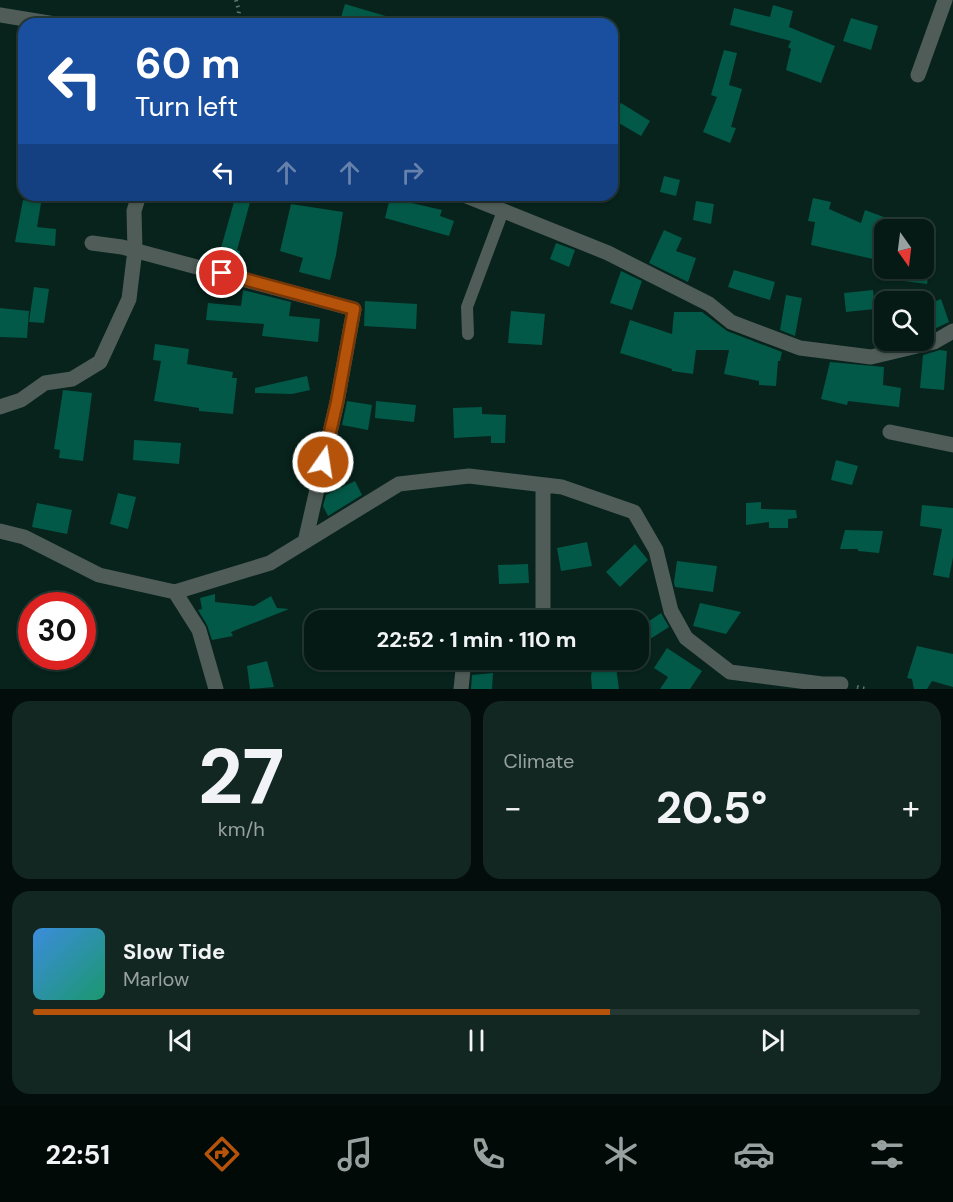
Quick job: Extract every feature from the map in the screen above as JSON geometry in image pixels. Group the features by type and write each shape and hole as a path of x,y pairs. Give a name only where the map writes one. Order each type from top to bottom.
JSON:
{"street":[{"path":"918,75 945,0"},
{"path":"0,15 18,18"},
{"path":"0,407 21,400 45,383 72,379 100,363 129,299 135,250 134,211 137,201"},
{"path":"479,201 608,253 709,304 731,322 800,348 872,357 934,342 953,331"},
{"path":"92,243 135,250 354,309 337,402 304,542"},
{"path":"890,432 953,445"},
{"path":"0,531 24,537 99,575 175,592 270,563 399,484 469,476 562,487 634,513 657,550 671,611 686,638 730,672 822,684 842,684"},
{"path":"543,485 543,610"},
{"path":"175,592 199,630 216,689"},
{"path":"461,689 463,670"}],"lane":[{"path":"468,334 467,307 503,211"}],"path":[{"path":"236,0 237,18"}],"building":[{"path":"345,4 392,18 341,18"},
{"path":"773,5 793,11 789,27 835,46 821,83 786,70 791,49 788,47 791,41 730,25 734,8 770,17"},
{"path":"851,18 878,26 871,50 843,41"},
{"path":"724,50 737,53 729,85 742,89 731,127 736,128 730,143 703,132 717,97 711,95"},
{"path":"621,103 650,121 641,136 618,123 618,108"},
{"path":"664,176 680,180 676,196 660,192"},
{"path":"813,198 831,202 829,209 861,223 865,210 889,219 874,219 873,259 811,245 815,222 808,221"},
{"path":"23,201 41,203 37,227 56,229 55,246 15,242"},
{"path":"234,201 250,201 237,250 240,251 237,268 216,262 219,247 221,248"},
{"path":"389,201 403,201 442,210 440,216 454,221 449,236 385,218"},
{"path":"696,201 714,204 711,224 693,220"},
{"path":"291,204 343,212 330,280 299,272 303,258 280,251"},
{"path":"664,230 682,238 676,251 696,258 688,282 649,263"},
{"path":"556,243 575,250 569,267 550,259"},
{"path":"734,270 775,282 770,300 728,287"},
{"path":"621,271 642,281 632,310 610,303"},
{"path":"889,279 928,279 927,284"},
{"path":"34,287 49,289 44,323 29,322"},
{"path":"243,290 291,302 289,316 320,319 318,342 262,336 264,324 206,320 208,303 241,306"},
{"path":"873,290 874,309 846,312 844,293"},
{"path":"786,295 802,298 795,336 780,330"},
{"path":"941,299 949,322 934,329 934,302"},
{"path":"365,301 417,304 416,329 364,326"},
{"path":"0,308 29,311 27,338 0,337"},
{"path":"511,311 545,314 542,345 508,343"},
{"path":"674,312 702,312 727,331 782,352 780,361 778,361 776,386 759,385 759,381 724,374 729,350 696,350 693,374 672,371 672,369 620,353 630,320 672,334"},
{"path":"155,344 189,349 187,364 233,372 232,378 237,378 233,414 199,411 199,408 154,401 161,361 153,360"},
{"path":"940,350 947,351 944,390 920,388 923,355"},
{"path":"830,362 884,367 883,385 901,388 899,407 848,401 847,405 821,399"},
{"path":"307,376 310,390 292,394 255,393 255,388"},
{"path":"63,390 92,393 83,461 59,458 60,450 54,449"},
{"path":"347,401 372,405 368,430 342,425"},
{"path":"376,401 416,405 414,422 375,418"},
{"path":"482,407 482,414 506,415 505,443 491,443 491,436 454,438 453,408"},
{"path":"134,440 181,443 179,464 133,460"},
{"path":"836,460 858,466 852,485 831,480"},
{"path":"355,481 362,495 328,516 323,506 326,495"},
{"path":"118,493 136,497 128,529 110,524"},
{"path":"761,502 761,509 796,510 797,518 788,519 788,528 769,528 769,522 746,525 746,503"},
{"path":"37,503 72,510 67,534 32,527"},
{"path":"922,505 953,508 953,557 949,578 933,575 942,529 920,526"},
{"path":"845,530 883,531 879,553 858,551 858,549 840,549"},
{"path":"587,542 592,566 561,571 557,548"},
{"path":"635,544 648,560 620,587 606,572"},
{"path":"677,561 717,566 713,592 675,587"},
{"path":"528,564 529,583 499,584 498,565"},
{"path":"215,594 215,602 254,606 271,596 277,608 289,609 231,632 233,636 212,640 207,625 198,610 202,609 200,598"},
{"path":"700,603 741,612 726,634 693,626"},
{"path":"661,613 669,627 649,640 649,621"},
{"path":"917,646 953,654 953,687 932,681 927,689 914,689 912,679 907,678"},
{"path":"667,648 702,671 690,689 660,689 668,677 654,668"},
{"path":"267,661 274,687 250,689 247,666"},
{"path":"592,670 616,670 619,689 592,689"},
{"path":"493,673 492,689 471,689 472,675"}],"route":[{"path":"222,273 354,309 337,402 323,462"}]}
